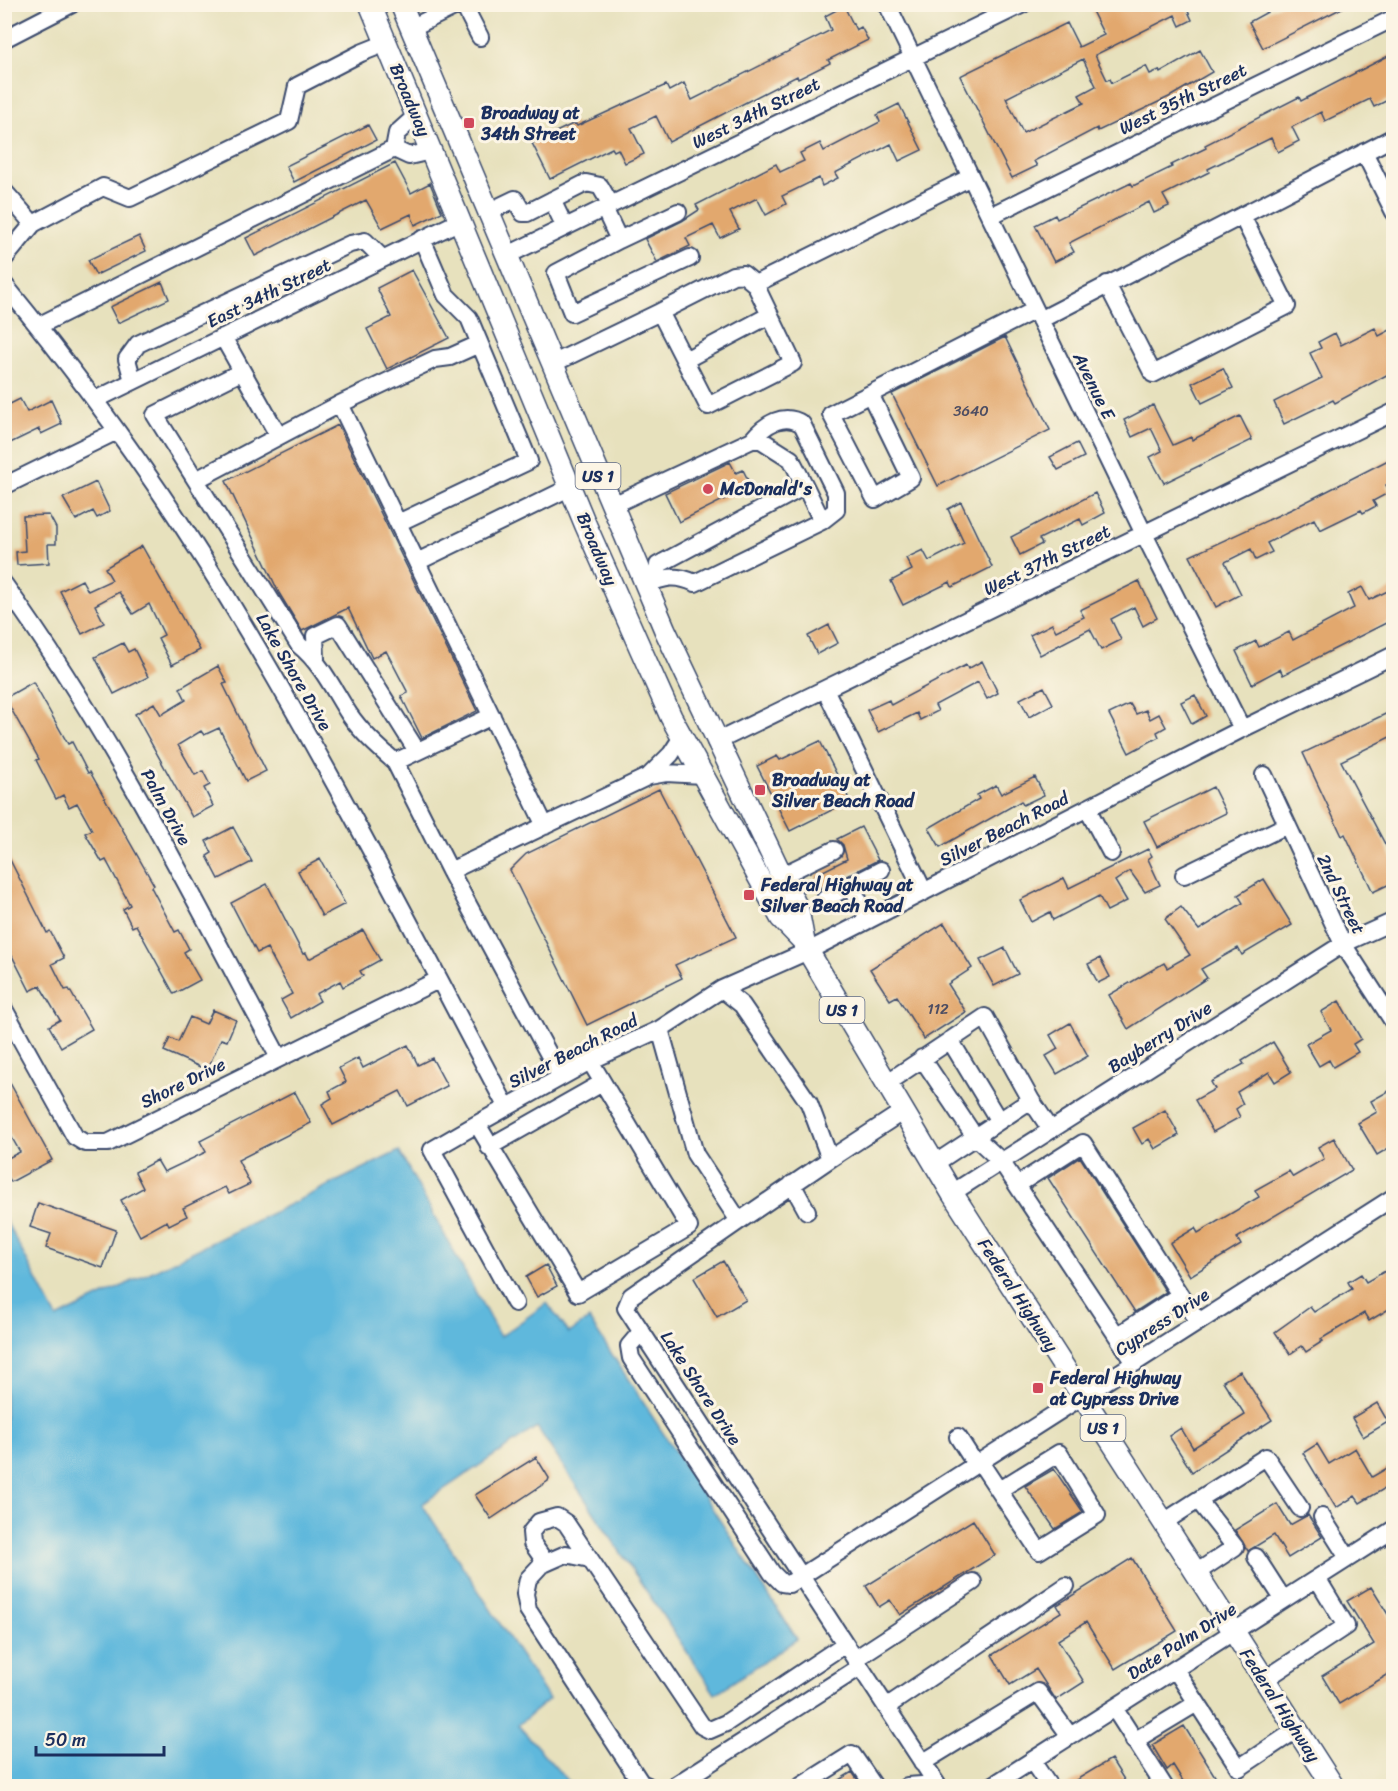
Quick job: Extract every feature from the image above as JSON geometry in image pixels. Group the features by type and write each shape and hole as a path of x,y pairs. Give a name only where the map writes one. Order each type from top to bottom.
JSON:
{"main road":[{"name":"Broadway","path":"370,4 641,650 682,737 781,918 806,947"},
{"name":"Broadway","path":"401,4 611,506 652,583 665,630 798,910 806,947"},
{"path":"460,221 506,256"},
{"path":"571,487 584,489 592,496 647,620 657,629 665,630"},
{"name":"Federal Highway","path":"806,947 885,1084 952,1193 1332,1786"}],"street":[{"path":"4,39 72,4"},
{"path":"411,28 462,4 480,38"},
{"name":"Avenue E","path":"887,4 1144,534 1242,729"},
{"name":"West 34th Street","path":"506,256 1023,4"},
{"name":"West 35th Street","path":"990,216 1394,18"},
{"path":"4,259 33,224 103,187 130,198 289,121 297,86 361,53 388,48"},
{"path":"38,326 394,148 399,130 416,116"},
{"path":"870,394 911,478 875,499 831,414 870,394 1107,284 1394,136"},
{"path":"394,148 409,156 431,151"},
{"path":"1364,152 1394,212"},
{"path":"755,284 971,177"},
{"path":"488,212 515,199 523,213 527,213 586,183 594,183 600,186 619,240"},
{"path":"4,191 33,224"},
{"path":"552,200 565,227"},
{"path":"678,212 556,273 572,313 690,258"},
{"path":"1107,284 1153,374 1287,306 1242,216"},
{"name":"East 34th Street","path":"95,400 460,221"},
{"path":"398,523 529,461 469,318 446,295 422,239"},
{"path":"134,381 127,359 138,344 350,244 365,241 382,258"},
{"path":"333,252 352,254 361,269"},
{"path":"552,364 733,275 743,274 755,284 794,363 708,406 660,312"},
{"name":"Lake Shore Drive","path":"4,284 117,431 180,523 244,624 299,719 506,1106"},
{"path":"685,360 770,315"},
{"path":"223,337 278,435"},
{"path":"198,479 340,404 435,359 450,357 479,344"},
{"path":"241,372 155,415 198,479 299,645 316,659 350,715 368,738 395,762 450,871 561,1077"},
{"path":"340,404 545,826"},
{"name":"West 37th Street","path":"716,741 1394,412"},
{"path":"652,583 668,575 696,582 822,521 836,510 836,493 802,424 793,417 782,418 760,430 752,440"},
{"path":"4,486 117,431"},
{"path":"611,506 752,440 761,440 791,459 822,521"},
{"path":"652,583 658,565 805,486"},
{"path":"417,562 571,487"},
{"name":"Palm Drive","path":"4,584 73,687 134,789 279,1058"},
{"path":"316,659 315,636 338,625 417,751"},
{"name":"Silver Beach Road","path":"515,1303 432,1150 506,1106 590,1061 660,1029 722,989 806,947 869,920 1242,729 1394,655"},
{"path":"825,689 924,892"},
{"path":"395,762 492,716"},
{"path":"649,776 670,756 682,737"},
{"path":"450,871 649,776 666,773 703,775"},
{"name":"2nd Street","path":"1264,776 1343,944 1394,1023"},
{"path":"1088,808 1111,853"},
{"path":"1184,875 1287,825"},
{"path":"781,876 834,850"},
{"path":"825,899 881,870"},
{"path":"851,886 869,920"},
{"name":"Bayberry Drive","path":"952,1193 1343,944 1394,921"},
{"name":"Shore Drive","path":"4,1009 75,1137 85,1143 108,1143 438,980"},
{"path":"722,989 742,1005 809,1103 830,1159"},
{"path":"885,1084 985,1017 1031,1100 1051,1130"},
{"path":"660,1029 695,1154 739,1221 902,1112"},
{"path":"950,1040 999,1121"},
{"path":"922,1058 975,1137 1001,1161 1135,1363"},
{"path":"477,1124 578,1293 688,1227 590,1061"},
{"path":"489,1147 602,1083"},
{"path":"934,1164 1031,1100"},
{"path":"1068,1119 1199,1322"},
{"path":"1017,1185 1083,1143"},
{"path":"792,1184 807,1211"},
{"name":"Cypress Drive","path":"802,1578 1394,1197"},
{"name":"Lake Shore Drive","path":"739,1221 631,1296 626,1308 922,1763 924,1784"},
{"path":"1117,1336 1180,1295"},
{"path":"641,1332 630,1346 629,1355 671,1420 778,1580 789,1584 802,1578"},
{"path":"958,1437 999,1490 1039,1551 1097,1515 1059,1453 999,1490"},
{"path":"1164,1522 1266,1456 1300,1508"},
{"path":"1196,1573 1235,1547 1198,1500"},
{"path":"546,1563 532,1543 531,1532 538,1522 556,1516 566,1523 720,1751 729,1752"},
{"path":"1322,1517 1348,1558"},
{"name":"Date Palm Drive","path":"993,1786 1394,1529"},
{"path":"590,1559 566,1554 546,1563 528,1579 525,1594 528,1610 641,1783 648,1786"},
{"path":"1256,1557 1283,1599"},
{"path":"1264,1680 1346,1626 1317,1578"},
{"path":"674,1786 729,1752 973,1582"},
{"path":"886,1707 1066,1586"},
{"path":"702,1726 710,1730 726,1723 845,1644"},
{"path":"1175,1669 1239,1768 1296,1730"},
{"path":"922,1763 1038,1692 1070,1736"},
{"path":"1134,1741 1197,1703"},
{"path":"1114,1708 1164,1786"},
{"path":"801,1786 852,1754 874,1786"},
{"path":"1032,1761 1049,1786"}],"water":[{"path":"399,1151 500,1337 547,1303 569,1333 589,1319 797,1639 715,1694 537,1427 422,1504 549,1699 518,1725 572,1786 5,1786 5,1219 57,1318"}],"building":[{"path":"1104,4 1197,4 1187,9 1192,20 1180,26 1175,15 1095,55 1107,80 1110,79 1112,83 1146,66 1150,74 1159,70 1160,73 1200,50 1212,72 1171,96 1098,131 1097,128 1034,161 1037,166 1012,178 960,76 1067,23 1079,47 1104,35 1092,11","holes":["1083,59 1096,86 1079,95 1084,103 1023,133 1006,98"]},
{"path":"1282,4 1350,4 1263,48 1249,22"},
{"path":"844,6 856,30 861,27 868,40 828,60 830,63 798,79 797,76 669,142 656,116 631,128 644,154 625,163 618,149 614,151 612,148 550,179 532,143 575,123 577,126 666,85 669,91 684,83 692,100 831,30 825,16"},
{"path":"1390,55 1394,62 1394,97 1374,107 1370,99 1325,121 1321,112 1292,127 1299,141 1278,152 1271,138 1208,169 1209,172 1163,195 1169,206 1154,213 1149,202 1069,243 1074,252 1054,262 1035,225 1055,215 1057,219 1131,183 1133,186 1206,148 1205,145 1299,97 1301,101"},
{"path":"899,104 922,150 899,161 891,144 835,173 838,178 822,186 819,178 782,196 786,204 766,215 757,198 730,212 739,229 720,238 713,225 686,238 690,246 657,262 645,239 699,210 696,205 776,164 780,172 804,161 800,153 820,143 824,151 880,122 877,115"},
{"path":"368,125 376,140 294,182 286,166"},
{"path":"395,163 411,193 430,183 442,212 415,225 411,214 382,228 366,200 255,256 246,238"},
{"path":"139,236 146,251 96,275 88,260"},
{"path":"412,270 449,338 387,369 367,329 391,317 377,288"},
{"path":"162,282 169,299 118,323 110,307"},
{"path":"1375,328 1379,336 1394,328 1394,371 1335,403 1333,400 1284,424 1274,402 1322,378 1310,353 1321,348 1318,342 1335,333 1341,345"},
{"path":"1005,337 1050,430 938,486 892,394"},
{"path":"1223,368 1233,388 1202,403 1192,383"},
{"path":"20,399 27,412 51,400 62,424 41,434 39,429 4,446 4,407"},
{"path":"1153,405 1173,445 1191,437 1192,440 1240,416 1252,440 1164,483 1150,457 1162,451 1151,428 1132,437 1124,420"},
{"path":"338,425 477,711 422,738 401,696 408,693 386,651 372,658 348,608 302,631 279,593 226,481"},
{"path":"1077,443 1084,457 1058,470 1050,457"},
{"path":"1394,457 1394,481 1386,485 1390,492 1373,501 1376,506 1363,513 1361,510 1320,530 1314,519 1267,543 1272,552 1256,560 1251,549 1225,562 1241,594 1216,607 1190,556 1292,509"},
{"name":"McDonald's","path":"730,462 736,473 743,470 751,486 679,522 665,493"},
{"path":"96,482 110,511 97,518 93,511 76,520 63,498"},
{"path":"1095,493 1105,513 1083,525 1080,519 1039,539 1042,544 1020,555 1011,537"},
{"path":"961,502 992,567 952,587 950,582 903,605 891,581 912,570 906,558 923,550 929,561 964,543 948,509"},
{"path":"49,515 56,528 56,544 48,544 49,563 17,565 16,552 25,551 23,516"},
{"path":"142,546 200,650 172,665 158,638 164,635 149,604 133,614 119,592 95,605 104,623 82,634 60,591 82,580 88,591 112,580 105,568"},
{"path":"1139,581 1157,618 1143,626 1134,607 1111,619 1121,640 1101,650 1090,629 1040,655 1030,635 1052,624 1056,631 1084,617 1080,610"},
{"path":"1362,587 1369,600 1394,588 1394,619 1283,675 1280,669 1252,684 1236,651 1256,641 1259,647 1289,632 1293,640 1354,608 1348,594"},
{"path":"829,625 838,643 817,654 808,636"},
{"path":"123,643 128,652 134,649 148,677 114,694 95,657"},
{"path":"982,661 998,693 987,699 978,682 935,705 938,711 920,720 917,713 878,732 867,710 889,700 891,705 966,665 968,669"},
{"path":"218,666 227,683 223,684 266,771 246,781 219,728 204,735 201,731 178,745 195,775 203,771 210,785 204,788 213,806 192,817 135,714 154,703 161,715 186,700 180,688"},
{"path":"33,682 68,744 72,742 88,773 90,772 154,885 151,887 175,932 179,930 189,949 184,952 200,980 174,994 136,925 132,927 123,909 130,905 106,860 102,862 85,833 92,830 77,803 69,807 63,795 56,799 36,760 39,759 5,698"},
{"path":"1044,687 1053,704 1029,717 1020,699"},
{"path":"1195,695 1206,716 1192,724 1181,702"},
{"path":"1130,704 1136,714 1146,710 1150,719 1159,714 1166,727 1157,732 1159,737 1129,753 1109,714"},
{"path":"1394,710 1394,735 1341,761 1394,861 1394,882 1373,892 1345,834 1342,836 1303,753"},
{"path":"820,741 850,801 790,831 757,766 777,756 780,760"},
{"path":"1035,777 1044,795 1023,805 1021,801 940,847 929,828 979,799 977,795 996,785 1001,794"},
{"path":"1213,787 1226,813 1157,847 1144,821"},
{"path":"659,789 736,937 675,965 682,978 587,1025 510,870 526,854"},
{"path":"233,827 252,862 219,879 207,856 212,853 206,841"},
{"path":"861,827 878,860 821,889 815,875 847,859 843,845 837,839"},
{"path":"4,848 47,933 50,931 64,958 52,964 65,990 69,989 92,1029 61,1047 49,1026 60,1020 40,986 30,991 4,940"},
{"path":"1148,849 1152,856 1148,859 1160,885 1145,892 1130,871 1115,881 1127,901 1107,911 1099,896 1053,920 1050,912 1031,922 1020,900 1064,878 1069,888"},
{"path":"320,859 345,904 322,916 298,871"},
{"path":"1264,879 1292,925 1242,955 1238,948 1201,969 1207,978 1128,1029 1109,995 1164,963 1167,968 1190,955 1165,919 1181,907 1199,930 1243,903 1238,895"},
{"path":"267,884 303,954 306,953 309,959 363,930 380,960 360,971 363,976 343,987 340,981 316,994 320,1001 291,1018 281,1000 292,994 267,948 257,953 231,903"},
{"path":"944,923 972,968 948,984 966,1012 924,1039 897,996 890,1000 870,969"},
{"path":"1005,948 1018,974 994,986 980,960"},
{"path":"1100,958 1110,977 1098,983 1088,964"},
{"path":"1339,1001 1361,1039 1353,1044 1358,1052 1333,1067 1329,1060 1319,1066 1306,1044 1331,1030 1321,1012"},
{"path":"213,1010 236,1020 227,1041 221,1039 207,1070 164,1051 170,1038 178,1042 190,1017 206,1024"},
{"path":"1070,1023 1088,1056 1057,1074 1046,1056 1058,1049 1050,1035"},
{"path":"1273,1042 1291,1072 1275,1082 1269,1072 1237,1092 1243,1104 1236,1109 1240,1117 1213,1132 1195,1100 1215,1089 1211,1082 1244,1064 1242,1061"},
{"path":"408,1045 418,1065 432,1058 447,1086 408,1106 400,1091 333,1125 322,1104 332,1098 329,1091 346,1082 339,1068 358,1058 363,1068"},
{"path":"4,1072 52,1160 11,1182 4,1170 4,1160 20,1152 4,1124"},
{"path":"1394,1088 1394,1145 1377,1155 1358,1123 1377,1112 1371,1101"},
{"path":"295,1092 311,1123 238,1160 250,1184 229,1194 225,1187 183,1208 187,1216 169,1225 167,1221 140,1236 121,1200 143,1188 135,1172 157,1160 164,1172 206,1152 200,1141"},
{"path":"1165,1110 1179,1135 1155,1149 1149,1139 1142,1144 1133,1128"},
{"path":"1334,1138 1352,1170 1237,1238 1241,1245 1190,1276 1170,1243 1195,1228 1198,1233 1259,1197 1255,1190 1289,1171 1293,1177 1324,1159 1318,1147"},
{"path":"1080,1157 1166,1292 1135,1312 1048,1178"},
{"path":"38,1203 116,1230 103,1268 46,1248 51,1234 30,1227"},
{"path":"723,1261 746,1300 717,1317 694,1278"},
{"path":"546,1265 557,1286 537,1297 526,1277"},
{"path":"1394,1266 1394,1306 1369,1321 1364,1313 1321,1339 1323,1341 1306,1352 1302,1346 1290,1354 1275,1332 1310,1307 1314,1312 1352,1289 1348,1282 1361,1274 1366,1282"},
{"path":"1240,1371 1272,1420 1192,1472 1169,1436 1181,1428 1193,1448 1245,1415 1223,1381"},
{"path":"1377,1403 1388,1422 1363,1437 1352,1418"},
{"path":"1317,1444 1329,1464 1355,1448 1372,1477 1394,1464 1394,1483 1360,1503 1355,1496 1336,1508 1303,1453"},
{"path":"536,1457 549,1478 548,1481 491,1519 475,1495"},
{"path":"1054,1469 1083,1512 1055,1529 1025,1486"},
{"path":"1277,1504 1290,1525 1308,1515 1322,1537 1288,1558 1274,1535 1248,1551 1235,1530"},
{"path":"973,1520 995,1555 900,1615 890,1600 879,1607 866,1586"},
{"path":"1132,1558 1177,1631 1115,1669 1086,1622 1058,1640 1084,1682 1056,1700 1036,1669 1010,1685 992,1655 1061,1612 1057,1605"},
{"path":"1371,1587 1394,1624 1394,1671 1339,1704 1322,1676 1374,1644 1347,1601"},
{"path":"1184,1726 1221,1786 1186,1786 1173,1765 1167,1770 1152,1745"},
{"path":"1111,1759 1128,1786 1066,1786"},
{"path":"852,1772 862,1786 829,1786"}],"place":[{"name":"Broadway at 34th Street","path":"469,123"},
{"name":"McDonald's","path":"708,489"},
{"name":"Broadway at Silver Beach Road","path":"760,790"},
{"name":"Federal Highway at Silver Beach Road","path":"749,895"},
{"name":"Federal Highway at Cypress Drive","path":"1038,1388"}]}
